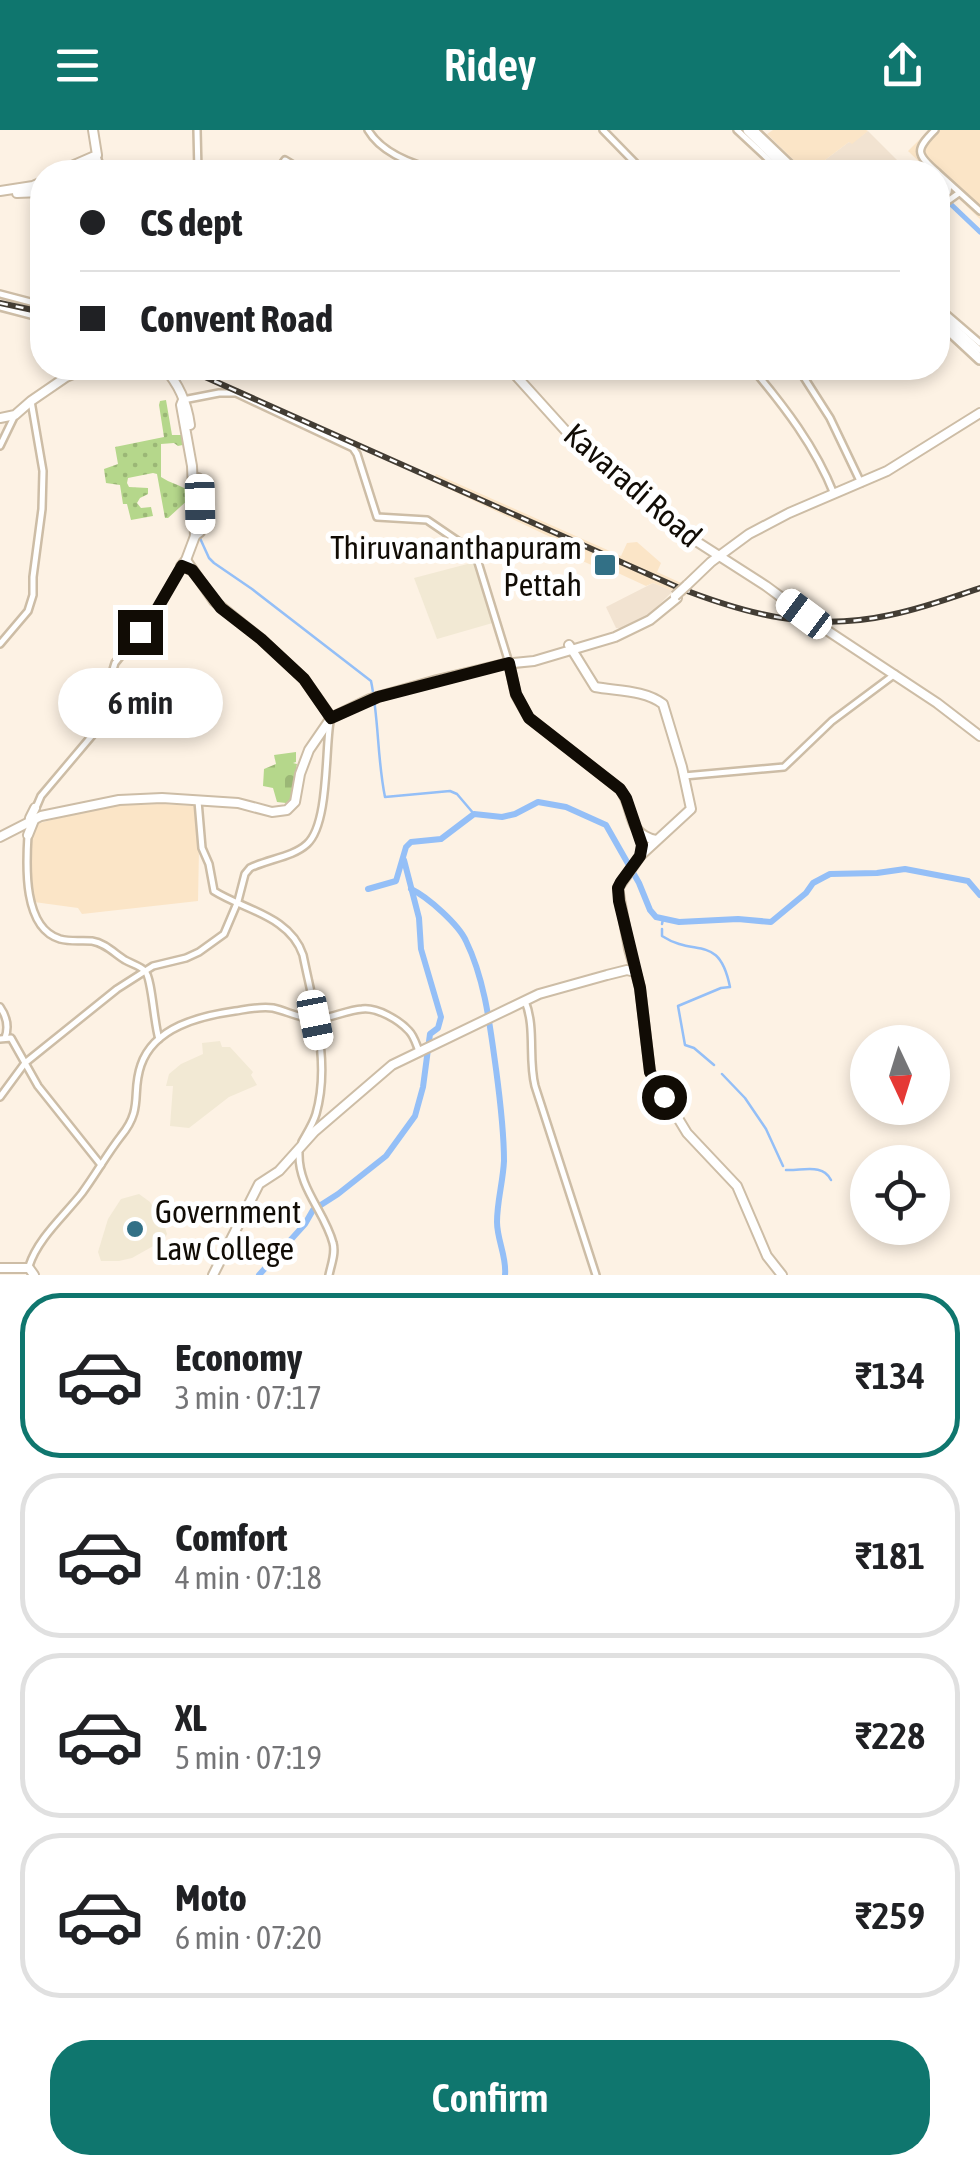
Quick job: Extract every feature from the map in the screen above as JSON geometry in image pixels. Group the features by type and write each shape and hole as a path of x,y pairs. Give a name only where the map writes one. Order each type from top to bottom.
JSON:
{"highway":[{"path":"746,130 777,160"},
{"path":"950,326 980,354"}],"main road":[{"path":"86,160 97,155 93,130"},
{"path":"0,193 30,187"},
{"path":"0,193 30,192"},
{"path":"0,418 15,415 62,380"},
{"path":"175,380 187,399 182,405 198,534 184,563 214,601 304,679 328,714"},
{"name":"Kavaradi Road","path":"520,380 574,440 682,529 980,736"},
{"path":"835,495 886,472 980,415"},
{"path":"688,586 749,534 789,512 894,471 980,415"},
{"path":"14,830 36,814 112,797 162,795 272,812 287,810 296,802 300,774 328,714 454,672 509,661 535,661 627,632 650,620 722,558"},
{"path":"570,647 595,686 661,701 691,809 639,858 621,882 618,894 632,960 630,971 640,988 650,1072 688,1133 737,1186 767,1256 782,1275"},
{"path":"509,661 516,694 529,718 620,789 626,798 640,835 639,858"},
{"path":"198,799 238,800 274,808 289,805 306,749 328,714 372,698"},
{"path":"314,740 329,736"},
{"path":"14,830 36,814"},
{"path":"640,835 656,840"},
{"path":"213,1275 259,1184 392,1065 539,994 630,971"},
{"path":"0,1268 32,1271"}],"street":[{"path":"196,130 197,160"},
{"path":"368,130 405,160"},
{"path":"603,130 632,160"},
{"path":"746,130 772,146 782,160"},
{"path":"924,160 920,147 935,130"},
{"path":"97,155 98,160"},
{"path":"950,184 980,212"},
{"path":"950,199 959,192"},
{"path":"0,294 30,302"},
{"path":"0,307 30,315"},
{"path":"763,380 798,426 835,495"},
{"path":"806,380 830,418 862,483"},
{"path":"187,399 236,393 353,448 377,517 427,520 475,555 509,661"},
{"path":"0,644 28,611 34,586 43,472 31,401"},
{"path":"0,446 15,415"},
{"path":"36,814 40,796 106,719 115,663 153,616 184,563"},
{"path":"684,776 784,767 890,671"},
{"path":"0,1097 25,1063 144,970 186,958 210,946 224,934 250,868 296,850 311,839 321,806 328,714"},
{"path":"198,799 202,848 214,891 276,920 303,955 322,1054 319,1100 298,1162 334,1244 329,1275"},
{"path":"14,830 33,911 41,925 56,938 99,942 144,970 150,976 159,1039"},
{"path":"524,1001 530,1020 535,1086 596,1275"},
{"path":"0,1007 6,1018 6,1037 38,1086 101,1165"},
{"path":"32,1271 32,1258 134,1117 141,1063 159,1039 178,1026 257,1008 270,1007 315,1020 366,1008 407,1028 421,1050"}],"shaded area":[{"path":"773,130 868,131 825,160 794,160 767,134"},
{"path":"929,130 980,130 980,219 950,190 950,160 917,160 908,151"},
{"path":"868,131 897,160 825,160"},
{"path":"436,474 621,556 627,543 637,542 661,563 657,572 690,587 685,596 653,583 646,586 618,573 616,576 578,559 580,551 432,481"},
{"path":"475,562 496,622 437,639 414,578"},
{"path":"653,583 673,591 647,617 624,629 616,628 606,607"},
{"path":"194,806 199,849 198,901 82,914 78,908 34,902 30,842 40,823 97,808"},
{"path":"220,1041 222,1047 230,1047 253,1072 257,1085 229,1097 189,1128 170,1126 173,1086 166,1086 169,1074 203,1054 202,1043"},
{"name":"Government Law College","path":"139,1194 150,1202 164,1225 164,1240 132,1258 101,1261 98,1252 108,1219 121,1199"}],"green space":[{"path":"166,400 172,435 185,435 187,444 161,444 161,477 190,491 190,498 165,518 157,474 128,478 129,487 148,488 148,494 137,503 141,508 151,507 153,516 131,520 120,485 106,483 104,469 118,464 115,447 164,437 159,405"},
{"path":"296,752 291,799 277,802 273,788 263,786 264,769 276,764 274,755"}],"waterway":[{"path":"950,203 980,232"},
{"path":"179,380 183,390"},
{"path":"199,536 214,563 371,681 385,797 450,791 474,814"},
{"path":"368,889 396,881 411,842 441,839 474,814 502,817 538,802 566,807 606,825 650,910 656,917 679,922 771,922 813,883 830,874 905,869 968,881 980,895"},
{"path":"259,1275 313,1210 386,1156 415,1116 430,1034 438,1028 441,1017 421,949 419,918 404,860"},
{"path":"411,889 442,912 462,934 482,987 503,1126 504,1161 497,1222 505,1275"},
{"path":"662,924 663,919"},
{"path":"662,929 662,936 674,942 713,953 725,970 730,987 678,1006 685,1045 714,1065"},
{"path":"722,1074 766,1129 783,1166"},
{"path":"786,1170 823,1171 831,1180"}],"railway":[{"path":"0,303 30,309"},
{"path":"212,380 677,587 729,606 807,621 862,620 913,610 980,588"}],"place":[{"name":"Thiruvananthapuram Pettah","path":"605,565"},
{"name":"Government Law College","path":"135,1229"}],"route":[{"path":"140,632 182,566 192,570 221,608 304,679 331,718 370,699 509,663 516,694 529,718 620,789 640,835 640,856 621,882 618,894 640,988 650,1072 664,1097"}]}
